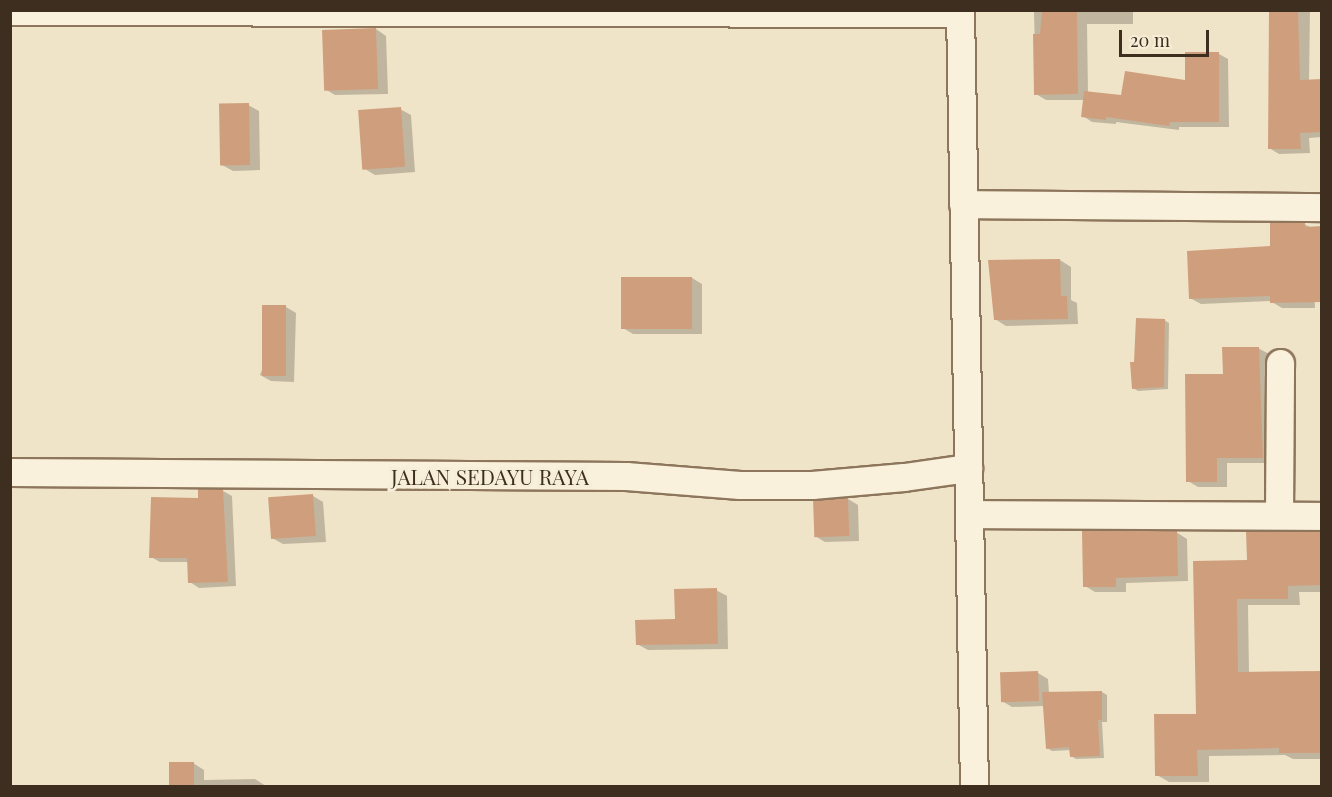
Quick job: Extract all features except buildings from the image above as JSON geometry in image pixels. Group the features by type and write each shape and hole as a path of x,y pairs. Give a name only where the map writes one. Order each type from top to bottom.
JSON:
{"street":[{"path":"10,11 960,12 974,786"},
{"path":"963,204 1322,207"},
{"path":"1279,516 1280,363"},
{"name":"JALAN SEDAYU RAYA","path":"10,472 626,476 740,485 812,485 904,477 968,468"},
{"path":"969,514 1322,516"}]}
